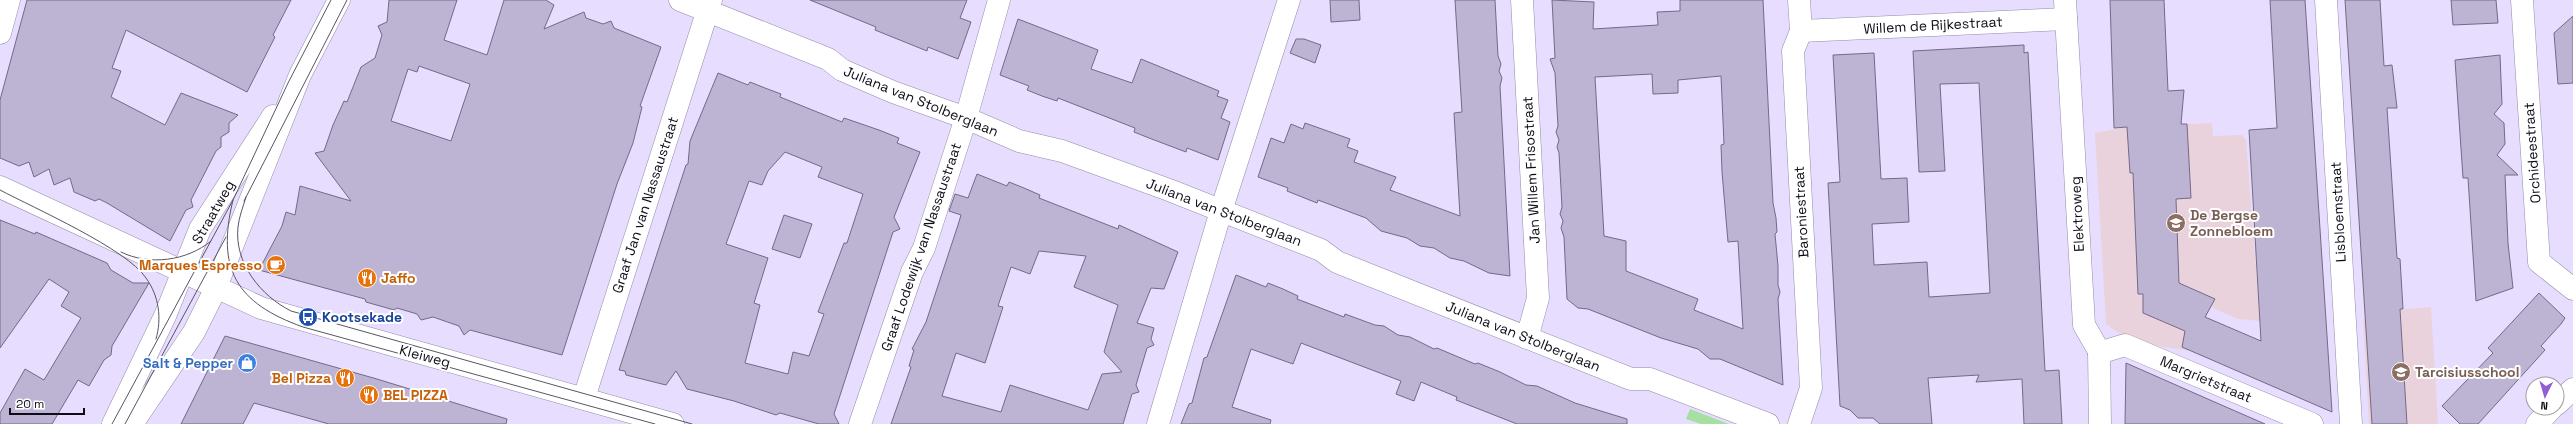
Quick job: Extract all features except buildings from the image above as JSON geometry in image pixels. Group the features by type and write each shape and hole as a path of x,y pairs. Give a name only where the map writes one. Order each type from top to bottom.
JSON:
{"street":[{"path":"0,33 9,0"},
{"name":"Straatweg","path":"132,424 194,332 216,288 238,227 300,75 339,0"},
{"name":"Juliana van Stolberglaan","path":"680,0 709,5 828,59 842,70 893,92 966,118 1019,141 1062,151 1221,211 1321,250 1337,262 1631,379 1650,379 1768,424"},
{"name":"Graaf Lodewijk van Nassaustraat","path":"860,424 912,272 924,248 966,118 999,0"},
{"name":"Jan Willem Frisostraat","path":"1522,0 1538,298 1527,338"},
{"name":"Baroniestraat","path":"1799,0 1801,32 1793,51 1810,388 1799,424"},
{"name":"Lisbloemstraat","path":"2326,0 2351,424"},
{"name":"Orchideestraat","path":"2522,0 2539,262 2573,289"},
{"name":"Graaf Jan van Nassaustraat","path":"584,398 709,5"},
{"path":"1158,424 1221,211 1286,10"},
{"name":"Willem de Rijkestraat","path":"1801,32 2065,10"},
{"name":"Elektroweg","path":"2065,10 2084,325 2099,352 2100,424"},
{"name":"Straatweg","path":"113,424 165,316 200,229 300,75"},
{"path":"0,187 182,273"},
{"name":"Kleiweg","path":"182,273 261,308 304,322 584,398 673,424"},
{"name":"Margrietstraat","path":"2099,352 2125,345 2312,424"},
{"path":"2565,396 2573,389"},
{"path":"2537,424 2544,416"}],"shaded area":[{"name":"De Bergse Zonnebloem","path":"2212,123 2213,136 2242,135 2246,140 2260,321 2238,319 2211,307 2191,351 2144,344 2117,332 2106,324 2095,133 2127,127"},
{"name":"Tarcisiusschool","path":"2431,307 2438,424 2369,424 2363,319 2365,319 2365,313"}],"green space":[{"path":"1690,409 1729,424 1701,424 1686,419"}],"tram line":[{"path":"112,424 233,200 288,83 331,0"},
{"path":"244,201 347,0"},
{"path":"0,190 79,230 100,242 136,267 146,278 154,292 159,315 156,339"},
{"path":"246,197 238,227 240,253 252,277 260,287 280,305 291,311 692,424"},
{"path":"233,200 228,224 227,246 230,264 236,280 247,294 261,307 303,327 655,424"},
{"path":"125,424 226,237"},
{"path":"121,252 144,259 168,259 191,253 211,241"}],"place":[{"name":"De Bergse Zonnebloem","path":"2176,223"},
{"name":"Marques Espresso","path":"276,265"},
{"name":"Jaffo","path":"367,278"},
{"name":"Kootsekade","path":"308,317"},
{"name":"Salt & Pepper","path":"247,363"},
{"name":"Tarcisiusschool","path":"2401,372"},
{"name":"Bel Pizza","path":"345,378"},
{"name":"BEL PIZZA","path":"369,395"}]}
